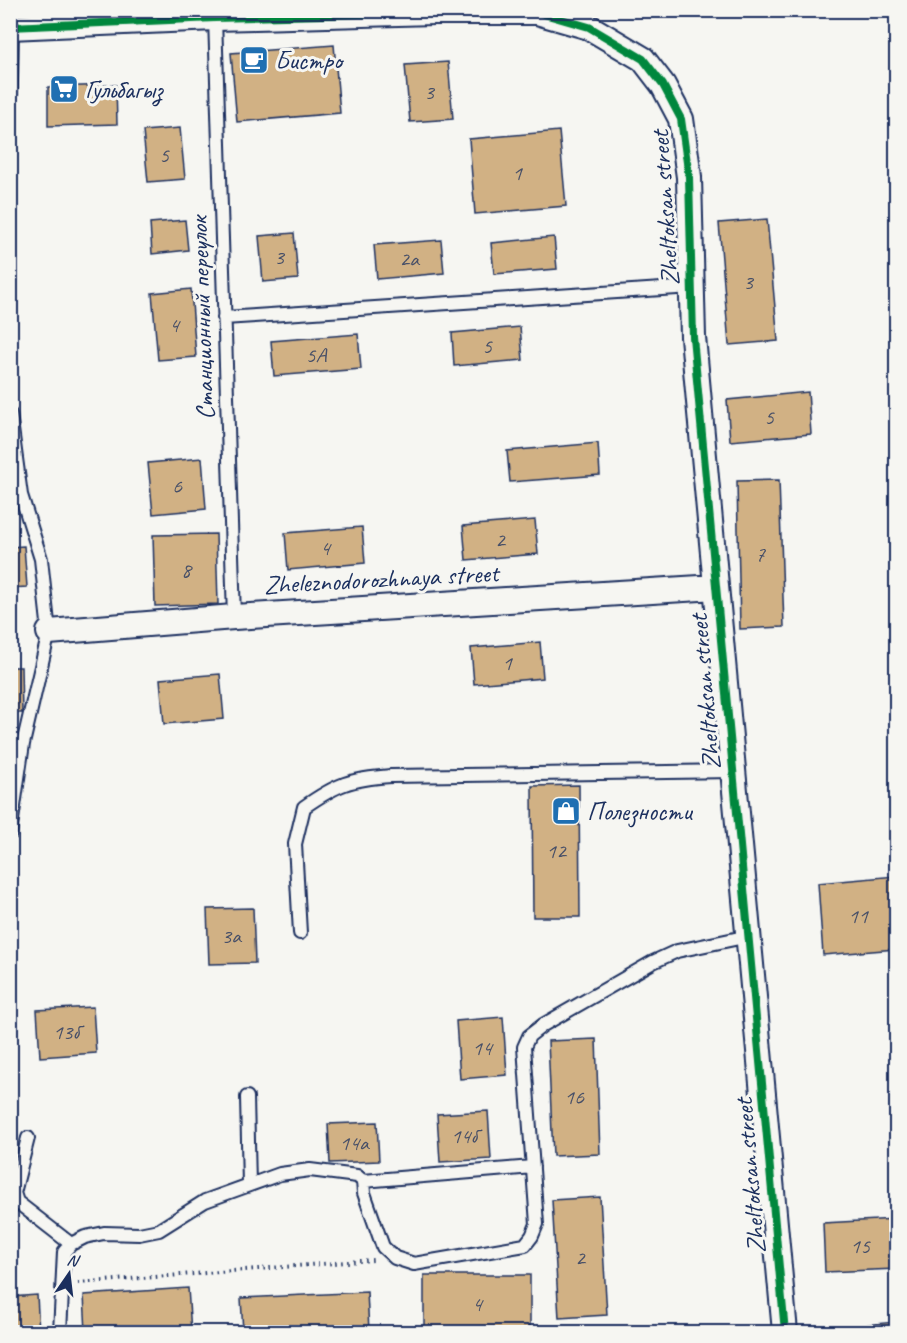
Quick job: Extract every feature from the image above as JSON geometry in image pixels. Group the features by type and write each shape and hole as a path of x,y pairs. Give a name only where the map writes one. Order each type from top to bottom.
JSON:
{"street":[{"name":"Zheltoksan street","path":"215,18 434,12 537,12 590,27 643,59 663,85 681,118 689,177 693,337 785,1332"},
{"path":"11,27 146,16 215,18"},
{"name":"Zheleznodorozhnaya street","path":"49,632 234,616 717,587"}],"lane":[{"name":"Станционный переулок","path":"215,18 234,616"},
{"path":"10,134 11,27"},
{"path":"224,318 692,287"},
{"path":"10,414 21,495 41,559 49,632 22,744 10,834"},
{"path":"300,933 295,844 304,807 330,789 340,785 359,778 391,776 734,771"},
{"path":"363,1181 364,1193 383,1247 395,1258 414,1264 525,1245 537,1224 524,1047 529,1036 543,1025 653,962 677,951 749,936"},
{"path":"247,1097 249,1185"},
{"path":"28,1138 13,1202 17,1202 71,1244"},
{"path":"60,1332 64,1252 71,1244 85,1237 104,1233 139,1234 159,1230 205,1201 280,1173 310,1170 357,1176 363,1181 533,1167"}],"path":[{"path":"63,1285 395,1258"}],"building":[{"path":"334,45 340,113 237,122 231,53"},
{"path":"448,62 453,119 410,122 405,65"},
{"path":"116,85 117,124 48,126 48,87"},
{"path":"180,128 185,179 148,182 143,131"},
{"path":"559,131 566,206 475,214 469,139"},
{"path":"767,219 778,341 729,345 719,223"},
{"path":"185,220 188,250 152,254 150,223"},
{"path":"294,233 298,279 263,282 259,236"},
{"path":"554,237 557,269 494,274 491,243"},
{"path":"441,240 444,273 377,279 374,245"},
{"path":"191,289 196,357 158,360 152,293"},
{"path":"520,327 523,360 454,366 452,333"},
{"path":"358,334 361,369 274,376 271,341"},
{"path":"808,392 811,434 730,441 727,400"},
{"path":"598,443 600,475 510,482 507,451"},
{"path":"202,458 206,509 153,514 148,463"},
{"path":"779,480 784,627 740,629 737,481"},
{"path":"535,520 538,554 466,560 463,526"},
{"path":"362,527 365,563 288,570 285,533"},
{"path":"216,534 218,604 155,606 153,535"},
{"path":"24,546 27,587 10,588 10,547"},
{"path":"540,642 543,678 474,684 471,648"},
{"path":"10,667 21,667 22,713 10,713"},
{"path":"220,674 224,719 164,724 160,679"},
{"path":"579,785 580,917 533,917 532,786"},
{"path":"896,876 896,949 823,955 818,883"},
{"path":"253,908 255,963 209,964 207,909"},
{"path":"93,1007 96,1053 40,1057 37,1010"},
{"path":"503,1017 507,1075 460,1079 456,1021"},
{"path":"596,1039 600,1154 553,1156 548,1041"},
{"path":"488,1111 491,1159 440,1162 437,1114"},
{"path":"377,1122 379,1161 330,1163 328,1124"},
{"path":"600,1197 607,1315 559,1318 552,1200"},
{"path":"896,1219 896,1269 825,1272 823,1223"},
{"path":"424,1275 530,1275 530,1332 424,1332"},
{"path":"188,1288 191,1332 86,1332 84,1295"},
{"path":"367,1292 369,1331 243,1332 241,1298"},
{"path":"37,1295 39,1332 10,1332 10,1297"},
{"path":"896,1322 896,1332 830,1332 830,1328"}],"cycle path":[{"path":"10,27 215,18 434,12 537,12 589,27 643,59 663,85 681,119 689,177 693,337 785,1332"}],"place":[{"name":"Бистро","path":"254,60"},
{"name":"Гульбагыз","path":"64,89"},
{"name":"Полезности","path":"566,811"}]}
